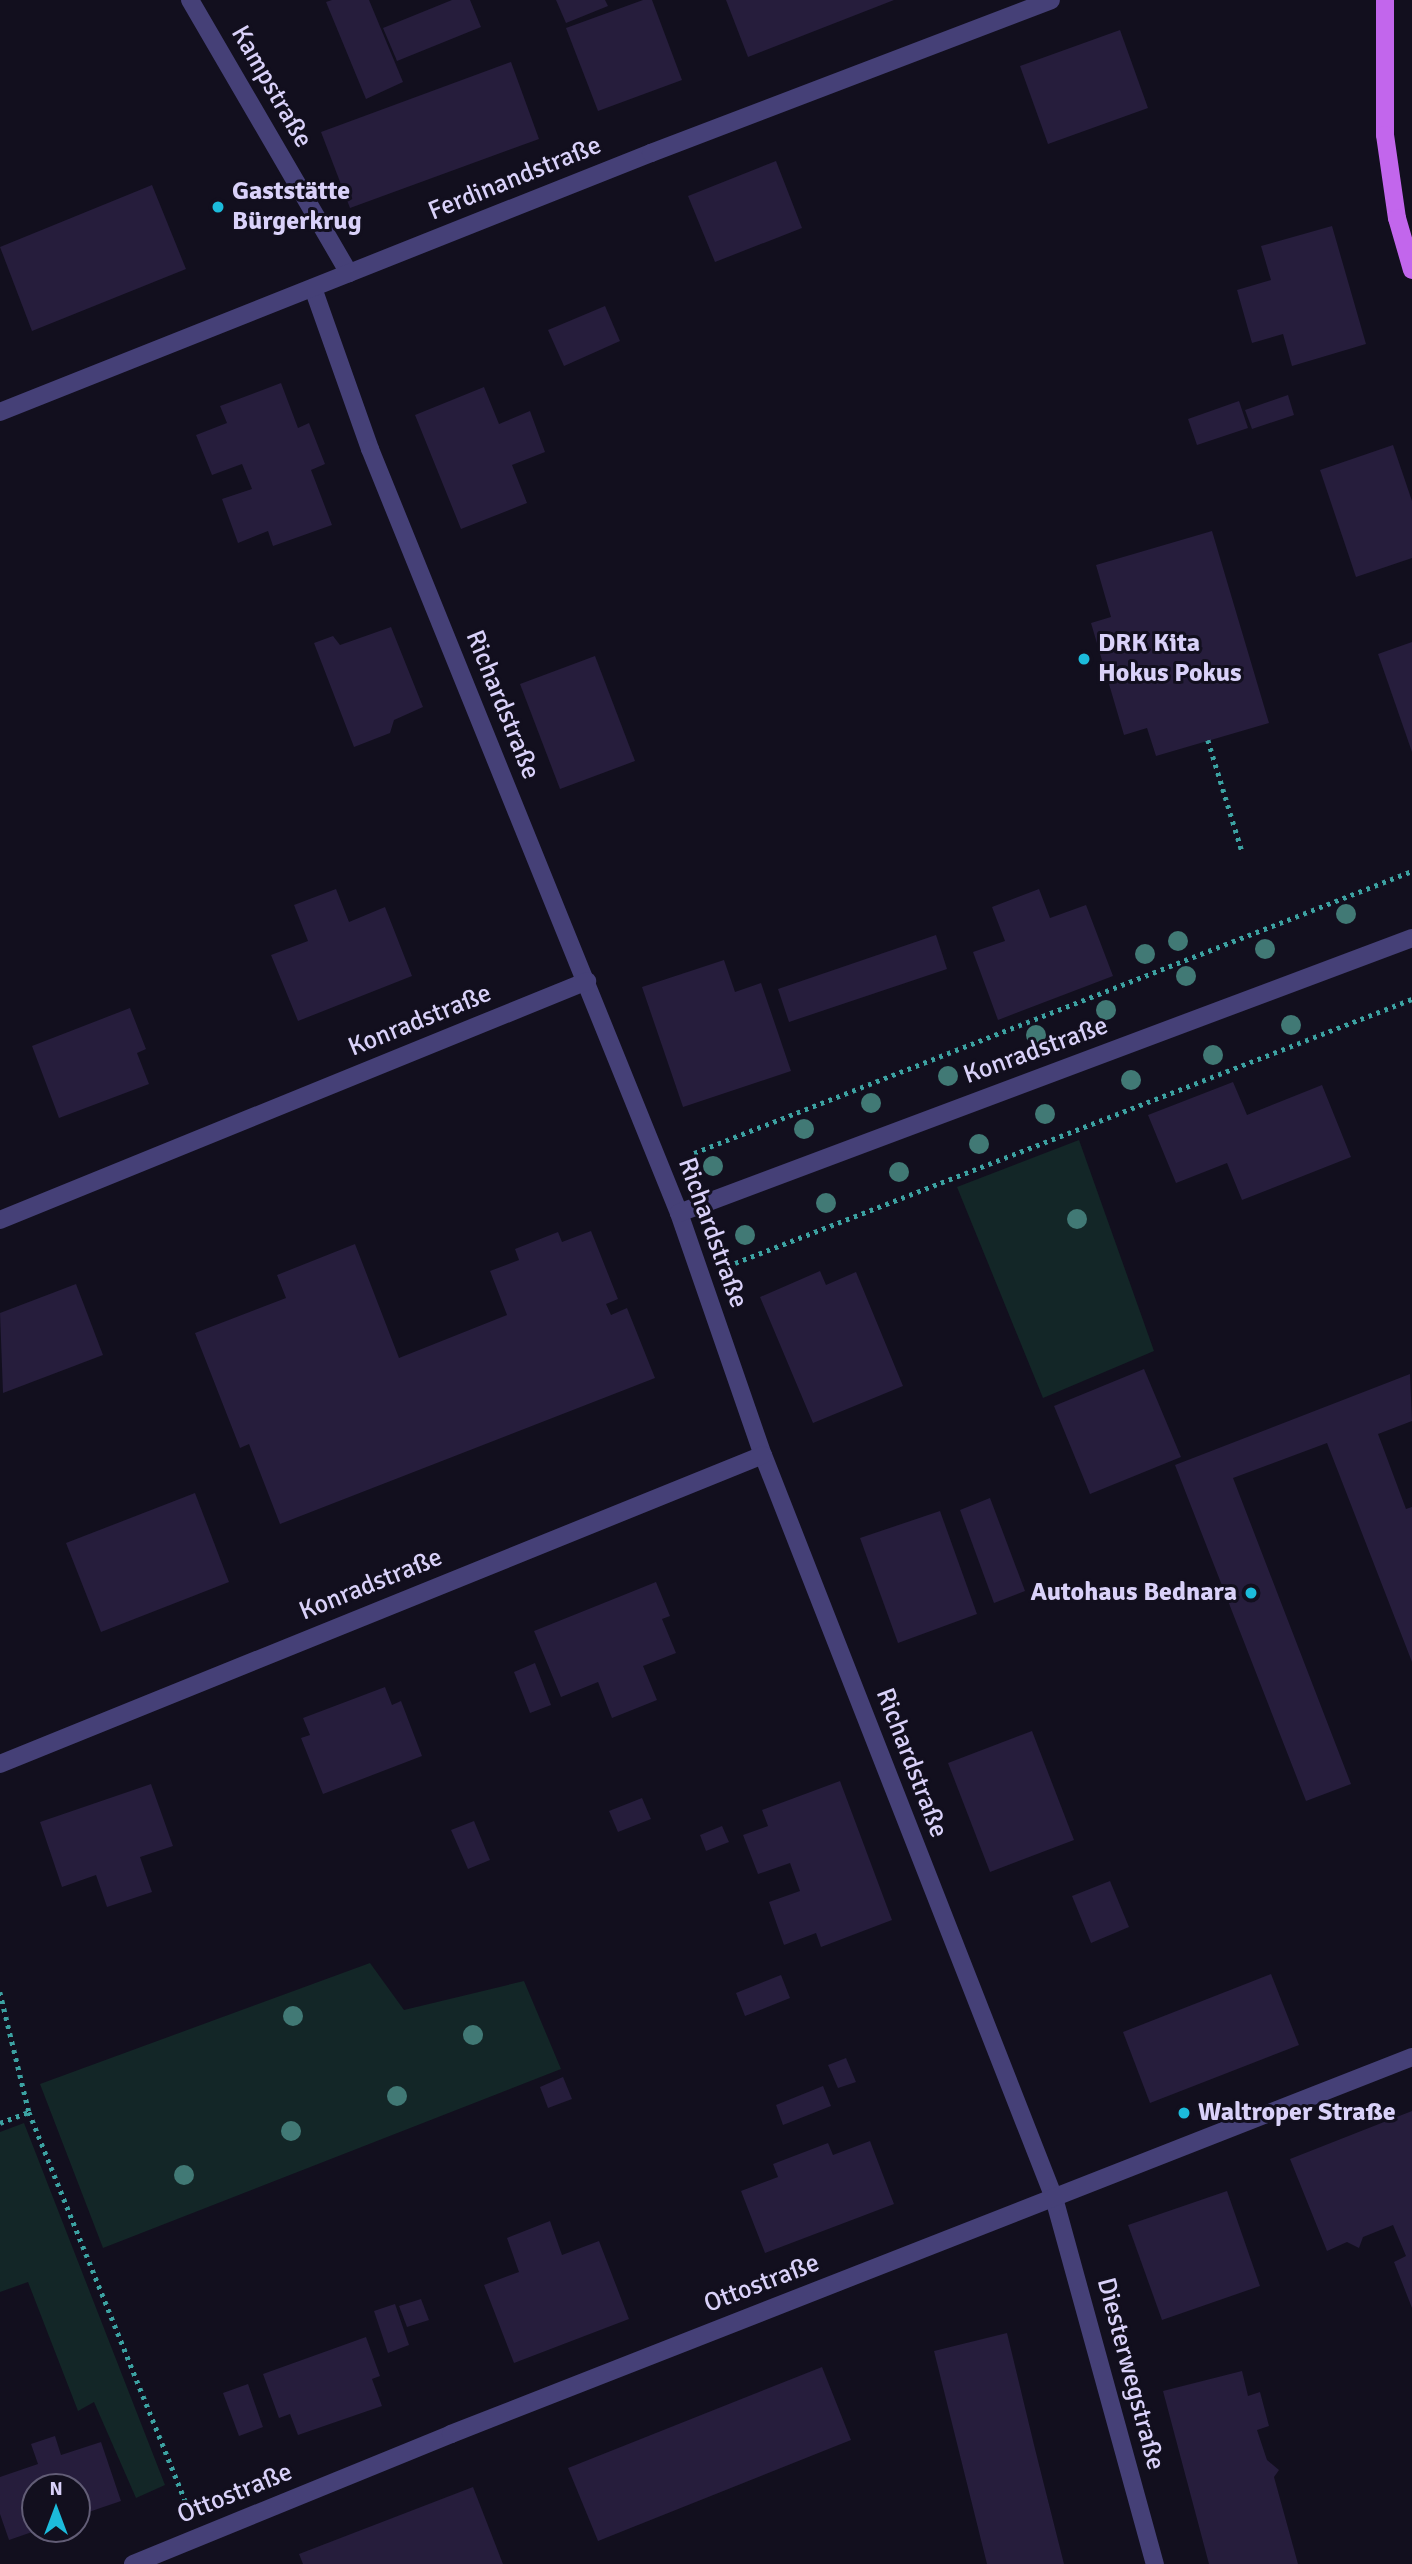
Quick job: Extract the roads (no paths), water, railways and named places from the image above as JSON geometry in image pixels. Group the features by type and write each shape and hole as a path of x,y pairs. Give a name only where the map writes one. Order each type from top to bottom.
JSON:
{"main road":[{"path":"1385,0 1385,135 1397,218 1412,270"}],"street":[{"name":"Kampstraße","path":"190,0 349,273"},
{"name":"Ferdinandstraße","path":"0,412 1051,0"},
{"name":"Richardstraße","path":"313,288 370,449 679,1213 763,1455 1054,2198"},
{"name":"Konradstraße","path":"679,1213 1412,938"},
{"name":"Konradstraße","path":"0,1220 587,981"},
{"name":"Konradstraße","path":"0,1764 763,1455"},
{"name":"Ottostraße","path":"133,2564 451,2434 1412,2057"},
{"name":"Diesterwegstraße","path":"1054,2198 1155,2564"}],"place":[{"name":"Gaststätte Bürgerkrug","path":"218,207"},
{"name":"DRK Kita Hokus Pokus","path":"1084,659"},
{"name":"Autohaus Bednara","path":"1251,1593"},
{"name":"Waltroper Straße","path":"1184,2113"}]}
